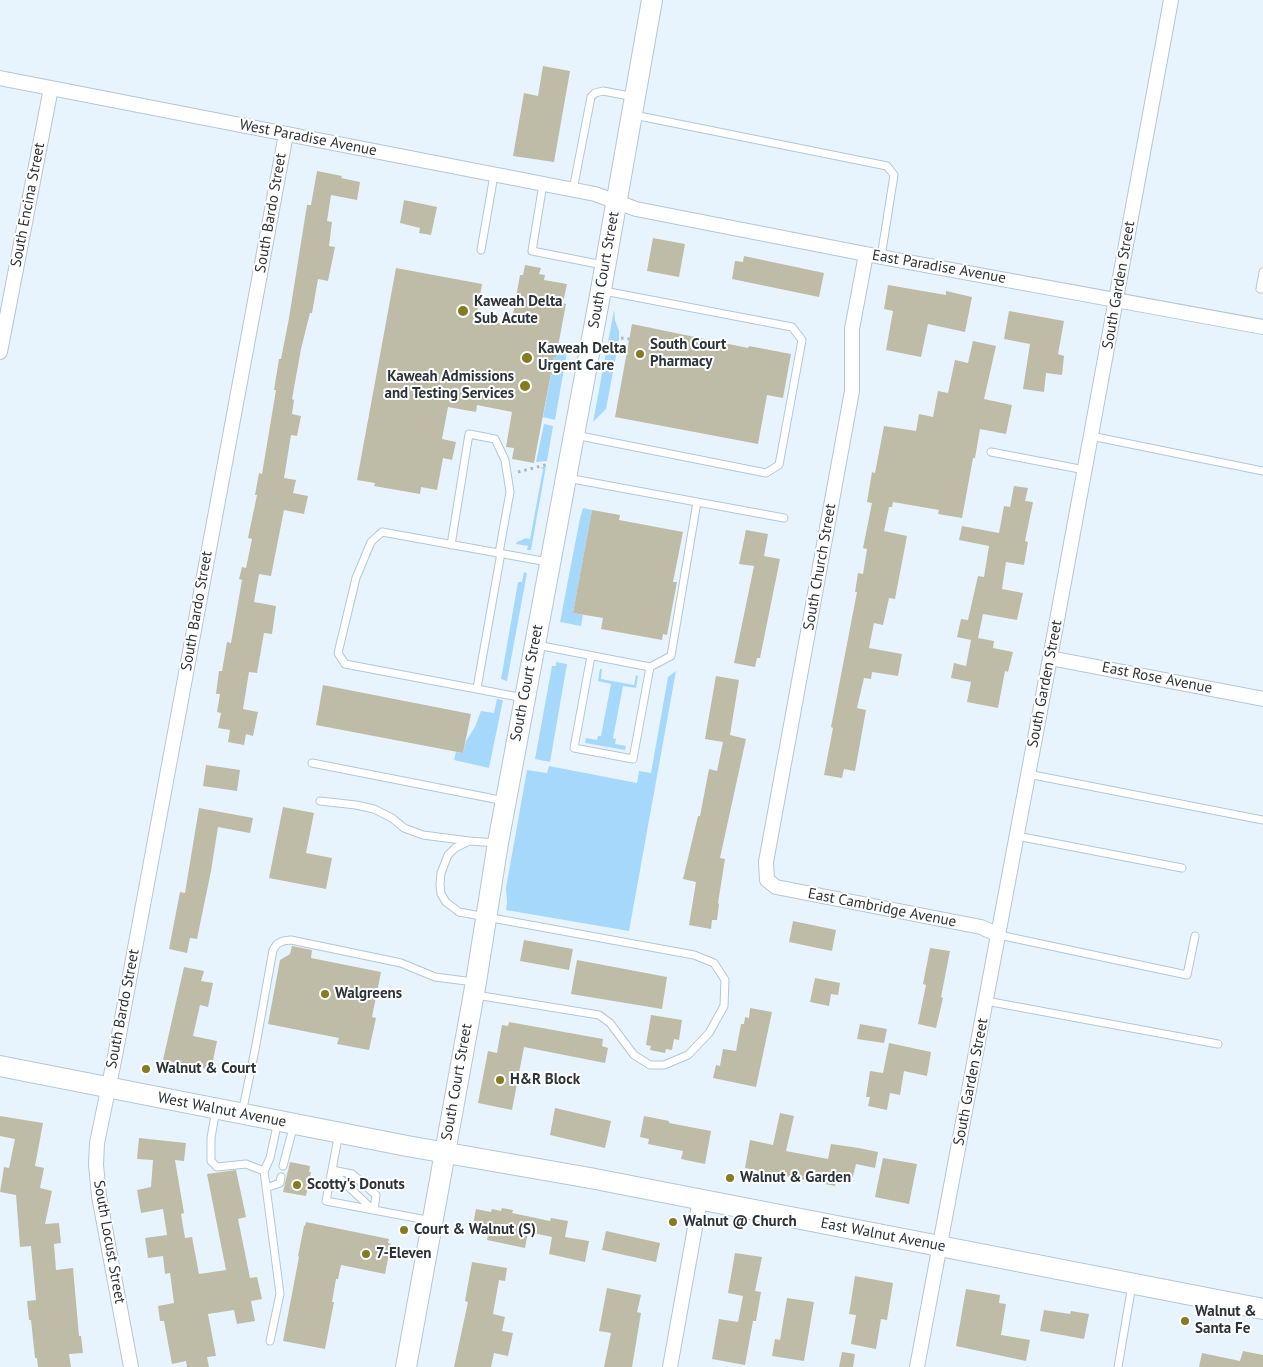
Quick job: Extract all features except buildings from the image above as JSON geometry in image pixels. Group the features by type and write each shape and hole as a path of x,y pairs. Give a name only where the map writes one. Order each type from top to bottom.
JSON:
{"street":[{"name":"South Court Street","path":"406,1367 475,988 505,801 601,290 652,0"},
{"name":"South Garden Street","path":"918,1367 1171,0"},
{"name":"West Paradise Avenue","path":"0,78 595,194 616,201"},
{"name":"South Encina Street","path":"0,352 51,88"},
{"name":"South Bardo Street","path":"108,1087 286,134"},
{"name":"East Paradise Avenue","path":"616,201 636,209 881,257 1263,327"},
{"name":"South Church Street","path":"767,880 766,862 852,391 852,329 866,254"},
{"name":"East Rose Avenue","path":"1050,658 1263,699"},
{"name":"East Cambridge Avenue","path":"767,880 776,887 981,927 999,935"},
{"name":"West Walnut Avenue","path":"0,1066 444,1153"},
{"name":"South Locust Street","path":"108,1087 97,1143 99,1196 131,1367"},
{"name":"East Walnut Avenue","path":"444,1153 700,1200 1263,1309"},
{"path":"670,1367 700,1200"}],"lane":[{"path":"573,190 591,97 595,93 602,91 633,106 887,166 894,175 881,257"},
{"path":"481,250 494,175"},
{"path":"543,184 532,251 605,265"},
{"path":"1263,272 1260,289 1263,289"},
{"path":"574,434 766,473 779,465 802,340 792,328 601,290"},
{"path":"451,544 469,434 495,439 505,460 510,492 477,688"},
{"path":"1091,436 1263,471"},
{"path":"991,452 1085,470"},
{"path":"566,477 784,518"},
{"path":"535,645 650,667 671,656 697,502"},
{"path":"525,698 346,664 338,653 356,578 371,542 382,532 550,562"},
{"path":"591,656 574,748 633,759 650,667"},
{"path":"312,763 505,801"},
{"path":"1028,774 1263,820"},
{"path":"320,801 374,809 392,818 404,828 423,835 498,843"},
{"path":"1017,836 1182,868"},
{"path":"242,1113 273,950 277,944 283,941 291,940 402,964 475,988 599,1016 610,1023 634,1055 650,1065 664,1065 688,1055 709,1032 724,1006 725,980 714,963 694,955 459,912 446,902 440,885 448,856 455,848 469,841"},
{"path":"999,935 1188,974 1194,936"},
{"path":"986,1001 1218,1044"},
{"path":"216,1109 211,1138 211,1160 217,1167 246,1164 264,1171"},
{"path":"270,1342 280,1294 264,1171 286,1122"},
{"path":"282,1166 286,1122"},
{"path":"339,1133 326,1201 433,1221"},
{"path":"332,1170 352,1174 376,1195 374,1210"},
{"path":"332,1170 374,1210"},
{"path":"266,1188 280,1183 281,1177"},
{"path":"1118,1367 1132,1284"}],"path":[{"path":"621,338 629,339"},
{"path":"559,344 570,347"},
{"path":"508,475 549,464"}],"shaded area":[{"path":"614,310 619,340 606,409 593,422"},
{"path":"557,351 567,352 555,420 543,417 554,357 556,357"},
{"path":"544,424 553,426 547,461 536,462"},
{"path":"546,466 531,550 527,550 528,546 516,544 526,538 530,539 543,469 540,468"},
{"path":"583,508 592,510 573,613 583,615 581,626 560,622"},
{"path":"524,572 527,573 507,681 501,679 518,582 522,582"},
{"path":"556,662 567,664 550,762 535,759 552,666 556,666"},
{"path":"600,669 602,669 601,679 634,685 636,675 638,676 636,688 623,686 613,738 616,739 615,744 626,746 625,750 585,743 586,738 597,740 598,736 601,736 611,684 598,681"},
{"path":"676,671 629,931 506,910 506,888 527,770 547,773 549,766 637,783 639,771 651,773 668,677"},
{"path":"497,699 503,700 489,768 454,760 456,752 463,753 466,741 475,727 481,711 494,713"}],"place":[{"name":"Kaweah Delta Sub Acute","path":"463,311"},
{"name":"South Court Pharmacy","path":"640,354"},
{"name":"Kaweah Delta Urgent Care","path":"527,358"},
{"name":"Kaweah Admissions and Testing Services","path":"525,386"},
{"name":"Walgreens","path":"325,994"},
{"name":"Walnut & Court","path":"146,1069"},
{"name":"H&R Block","path":"500,1080"},
{"name":"Walnut & Garden","path":"730,1178"},
{"name":"Scotty's Donuts","path":"297,1185"},
{"name":"Walnut @ Church","path":"673,1222"},
{"name":"Court & Walnut (S)","path":"404,1230"},
{"name":"7-Eleven","path":"366,1254"},
{"name":"Walnut & Santa Fe","path":"1185,1321"}]}
